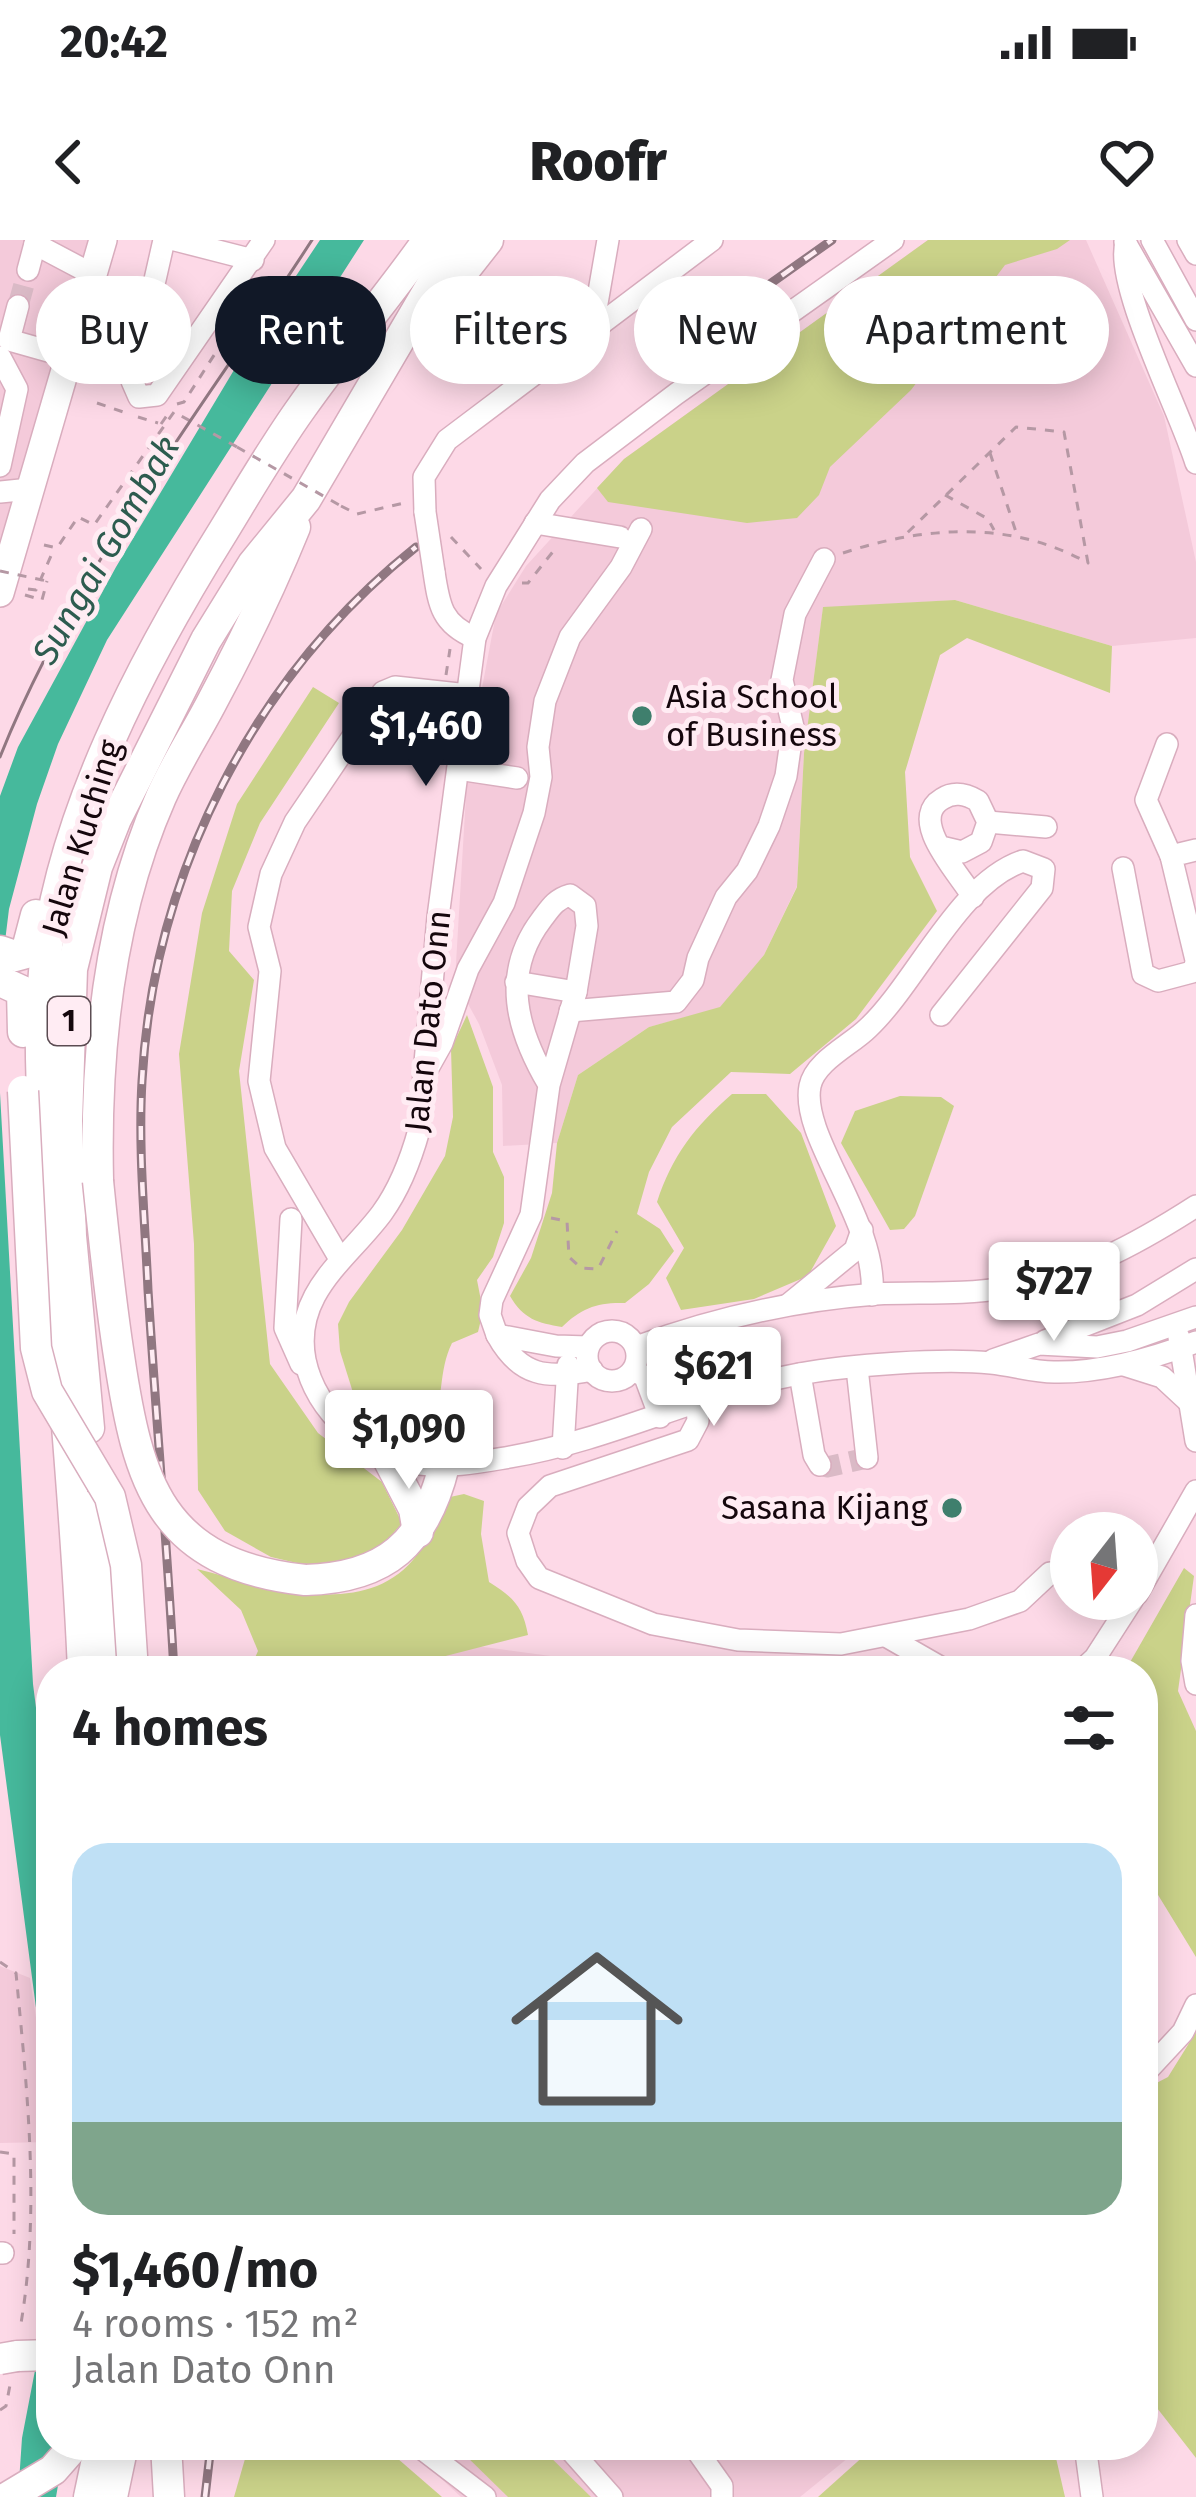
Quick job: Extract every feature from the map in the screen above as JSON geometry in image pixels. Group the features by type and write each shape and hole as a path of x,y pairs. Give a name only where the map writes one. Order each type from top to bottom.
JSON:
{"highway":[{"path":"301,408 405,240"},
{"name":"Jalan Kuching","path":"82,1656 77,1521 41,1071 44,970 56,903 85,806 124,706 190,584 301,408 428,240"},
{"name":"Jalan Kuching","path":"109,1656 71,1236 67,1121 72,969 98,867 157,733 206,640 253,564 306,499 458,240"},
{"path":"340,442 488,240"},
{"path":"306,499 272,583 162,794 122,915 100,1046 98,1181 108,1282 132,1441 152,1494 190,1539 210,1552 268,1576 305,1580 336,1577 375,1564 405,1547 418,1532 432,1509 444,1466"},
{"path":"132,1656 126,1564 110,1497 47,1391 36,1348 23,1091 24,1001 7,968 28,948 71,798 112,698 140,650 190,584"},
{"path":"386,1455 414,1509 418,1532"},
{"path":"8,2497 62,2460"},
{"path":"89,2497 97,2460"},
{"path":"112,2497 120,2460"},
{"path":"132,2497 138,2460"},
{"path":"167,2460 169,2497"}],"main road":[{"path":"92,276 103,240"},
{"path":"18,592 30,490 61,384"}],"street":[{"path":"164,240 132,381 139,397 158,395 260,260 175,240"},
{"path":"602,276 608,240"},
{"path":"610,318 712,240"},
{"name":"Jalan Dato Onn","path":"311,1380 304,1344 308,1309 317,1288 384,1210 412,1158 419,1130 464,686 475,638 496,586 550,500 585,464 893,240"},
{"path":"1153,240 1196,320"},
{"path":"1188,240 1196,254"},
{"path":"28,270 36,242 86,271 86,276"},
{"path":"1125,242 1196,366"},
{"path":"1125,242 1124,271 1131,299 1196,463"},
{"path":"18,306 9,340 36,348"},
{"path":"0,357 17,389 2,446"},
{"path":"475,638 443,617 420,506 424,477 447,440 522,384"},
{"path":"0,492 30,490"},
{"path":"424,1073 442,1043 468,969 504,903 534,813 541,777 538,747 544,700 570,637 621,567 631,533 535,523"},
{"path":"516,982 573,1002 676,1002 693,980 726,896 747,871 786,776 793,728 782,680 795,614 824,559"},
{"path":"340,1258 275,1148 260,1081 270,971 259,927 272,874 295,822 382,692 395,687 464,686"},
{"path":"1124,868 1143,974 1158,981 1192,972 1196,962 1171,856 1146,800 1167,744"},
{"path":"458,769 517,778"},
{"path":"941,847 951,852 972,849 981,842 988,822 985,810 968,795 944,797 929,815 929,827 941,847 973,897"},
{"path":"988,822 1046,827"},
{"path":"1171,856 1196,850"},
{"path":"872,1294 874,1269 863,1229 815,1125 809,1087 818,1069 880,1016 973,897 1009,866 1023,861 1044,869 1042,888 941,1015"},
{"path":"548,1085 521,1030 516,982 526,939 553,904 570,895 585,906 587,926 573,1002 548,1085 531,1215 492,1300 490,1316 510,1359 523,1369 578,1360 612,1381 635,1359 789,1304 872,1294 1005,1288 1086,1267 1196,1206"},
{"path":"291,1219 285,1328 292,1350 341,1422 360,1441 386,1455 444,1466 562,1448 800,1374 986,1363 1051,1372 1123,1365 1188,1345"},
{"path":"789,1304 855,1250 863,1229"},
{"path":"986,1363 1137,1305 1196,1269"},
{"path":"1039,1344 1097,1347 1186,1321 1196,1441"},
{"path":"562,1448 578,1360 599,1334 616,1330 631,1338 660,1418"},
{"path":"1123,1365 1162,1376 1190,1402"},
{"path":"857,1368 867,1458"},
{"path":"800,1374 814,1455 820,1465"},
{"path":"697,1405 698,1420 688,1441 550,1486 528,1507 518,1533 527,1561 539,1578 652,1624 737,1640 841,1644 968,1619 1020,1601 1050,1573"},
{"path":"591,1439 600,1472"},
{"path":"1158,1556 1196,1491"},
{"path":"1196,1615 1192,1661 1196,1684"},
{"path":"1096,1656 1120,1620"},
{"path":"936,1624 934,1641 941,1656"},
{"path":"886,1636 921,1656"},
{"path":"1158,2059 1183,2032 1196,2005"},
{"path":"443,2460 485,2497"},
{"path":"579,2460 612,2497"},
{"path":"704,2460 722,2486 722,2497"},
{"path":"1087,2460 1092,2497"}],"path":[{"path":"44,544 57,548 78,518 94,525 175,405 184,402 260,260"},
{"path":"97,403 163,425"},
{"path":"163,425 174,412 356,514 420,506"},
{"path":"824,559 933,531 994,532 1059,547 1088,563 1064,432 1016,427 904,535"},
{"path":"989,452 1018,537"},
{"path":"945,495 988,519 994,532"},
{"path":"445,528 483,572 492,560"},
{"path":"522,583 528,584 561,542"},
{"path":"18,592 36,590 54,547"},
{"path":"0,571 47,581 42,600 18,592"},
{"path":"452,635 446,676 464,686"},
{"path":"531,1215 567,1221 569,1257 581,1268 598,1269 617,1231"},
{"path":"0,1962 16,1973 29,2111 29,2235 6,2406 0,2410"},
{"path":"0,2152 14,2154 6,2247"}],"shaded area":[{"path":"0,240 92,240 82,276 36,276 36,384 51,384 0,566"},
{"name":"Sungai Gombak","path":"320,240 364,240 341,276 296,276"},
{"name":"Asia School of Business","path":"928,240 1086,240 1102,276 878,276"},
{"path":"928,240 1070,240 1057,249 1005,265 997,276 878,276"},
{"name":"Asia School of Business","path":"1109,292 1164,416 1196,562 1196,638 1112,646 955,600 823,608 804,753 797,886 764,955 720,1008 649,1027 578,1075 557,1143 503,1146 502,1085 479,1024 455,980 468,762 496,614 526,566 624,459 728,384 800,384 800,332 824,315 824,384 1109,384"},
{"path":"824,315 824,384 916,384 830,467 819,495 797,518 747,523 608,502 597,488 624,459 728,384 800,384 800,332"},
{"name":"Sungai Gombak","path":"226,384 271,384 107,640 58,744 9,909 0,982 0,796 18,747 116,567"},
{"path":"955,600 1112,646 1110,693 967,638 940,655 905,772 910,857 937,911 856,1019 790,1074 731,1072 672,1127 649,1172 637,1214 660,1229 674,1251 649,1284 625,1303 590,1308 562,1327 532,1319 510,1296 531,1258 552,1193 557,1143 578,1075 649,1027 720,1007 764,955 797,887 804,753 823,607"},
{"path":"313,687 339,703 260,823 232,891 229,951 254,980 239,1071 270,1364 318,1433 382,1482 402,1523 377,1553 314,1567 271,1557 225,1531 198,1490 194,1244 179,1054 202,913 237,804"},
{"path":"467,1015 493,1087 493,1152 504,1177 504,1223 493,1257 477,1280 483,1311 478,1332 452,1343 431,1432 412,1437 355,1399 340,1351 338,1324 445,1156 453,1117 451,1049"},
{"path":"0,1093 36,1708 36,2008 0,1735"},
{"path":"732,1094 766,1094 801,1133 836,1226 808,1276 754,1299 681,1310 666,1278 684,1248 657,1202 686,1143"},
{"path":"900,1096 941,1097 954,1106 915,1216 904,1229 890,1230 841,1143 855,1111"},
{"path":"464,1494 484,1501 481,1534 489,1582 516,1603 528,1635 446,1656 256,1656 258,1651 241,1610 197,1569 313,1594 371,1588 396,1576 417,1555 450,1497"},
{"path":"1184,1568 1194,1576 1178,1691 1196,1731 1196,1957 1158,1895 1158,1656 1134,1656"},
{"path":"424,1639 550,1656 374,1656"},
{"path":"0,1966 30,1978 36,2018 36,2142 0,2143"},
{"path":"1196,2032 1196,2458 1158,2409 1158,2082 1168,2077"},
{"path":"36,2365 36,2460 62,2460 56,2497 18,2497 22,2438"},
{"path":"245,2460 399,2460 442,2497 234,2497"},
{"path":"421,2460 846,2460 800,2497 461,2497"},
{"path":"470,2460 553,2460 591,2497 508,2497"},
{"path":"859,2460 1056,2460 1065,2497 818,2497"}],"tunnel":[{"path":"18,306 28,270"},
{"path":"820,1465 867,1458"}],"tram line":[{"path":"0,757 30,688 103,555 312,240"}],"railway":[{"path":"781,276 832,240"},
{"path":"173,1656 141,1159 150,1004 167,928 191,855 222,785 261,718 306,656 358,598 416,547"},
{"path":"205,2497 209,2460"}],"place":[{"name":"Asia School of Business","path":"642,716"},
{"name":"Sasana Kijang","path":"952,1508"}]}
